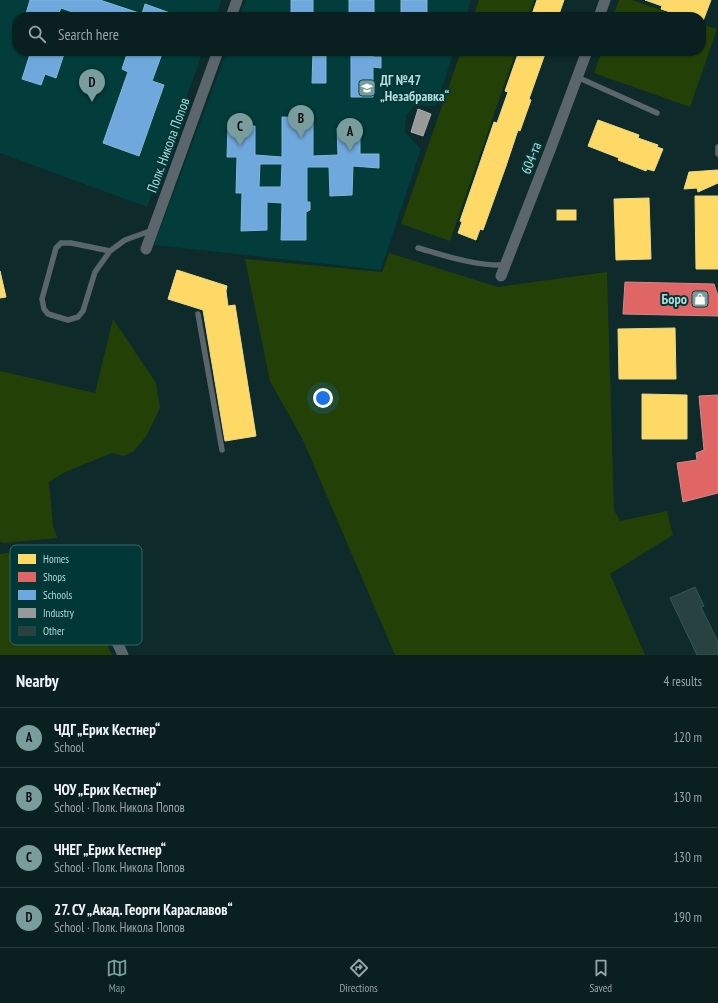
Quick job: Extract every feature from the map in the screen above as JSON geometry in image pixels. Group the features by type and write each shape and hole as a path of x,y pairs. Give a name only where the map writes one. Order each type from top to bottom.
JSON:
{"street":[{"path":"233,12 237,0"},
{"path":"601,12 605,0"},
{"name":"Полк. Никола Попов","path":"146,249 216,56"},
{"name":"604-та","path":"501,276 585,56"},
{"path":"118,645 123,655"}],"lane":[{"path":"577,77 657,113"},
{"path":"718,147 718,154"},
{"path":"110,251 61,243 56,248 42,299 44,309 48,314 68,320 78,317 83,311 95,272 110,251 125,240 153,230"},
{"path":"418,248 474,263 505,265"},
{"path":"198,314 222,450"}],"shaded area":[{"path":"0,0 222,0 217,12 12,12 12,56 201,56 147,207 0,153"},
{"path":"246,0 471,0 467,12 241,12"},
{"path":"225,56 452,56 436,106 414,106 406,116 405,132 421,149 381,270 154,245"}],"green space":[{"path":"479,0 534,0 530,12 475,12"},
{"path":"619,0 632,0 667,12 615,12"},
{"path":"706,26 717,29 690,107 594,73 600,56 706,56"},
{"path":"459,56 514,56 450,241 401,224"},
{"path":"389,253 498,287 607,272 614,510 620,521 667,511 673,535 610,574 645,655 395,655 303,440 270,381 245,259 382,272"},
{"path":"113,319 156,383 160,408 147,435 134,451 124,456 112,453 63,473 49,482 53,526 57,538 4,543 0,542 0,371 95,393"},
{"path":"10,553 10,645 107,645 112,655 0,655 0,554"}],"building: Homes":[{"path":"537,0 564,0 560,12 533,12"},
{"path":"645,0 711,0 706,13 670,12 661,9 662,6"},
{"path":"517,56 544,56 529,99 531,100 520,131 518,130 506,166 482,157 494,122 497,123 508,92 505,91"},
{"path":"598,120 639,135 638,138 658,145 657,147 663,149 654,171 647,169 646,171 618,160 619,158 588,146"},
{"path":"482,157 506,166 483,230 480,229 476,240 458,233 462,222 460,221"},
{"path":"718,170 718,183 698,192 697,188 684,189 689,172"},
{"path":"695,196 718,196 718,269 696,269"},
{"path":"649,198 651,259 616,260 614,199"},
{"path":"557,210 576,210 576,220 557,220"},
{"path":"177,270 227,286 226,291 228,306 235,305 256,436 225,441 203,310 168,299"},
{"path":"0,271 6,297 0,298"},
{"path":"675,328 676,379 619,379 618,329"},
{"path":"642,394 687,395 687,439 642,439"}],"building: Shops":[{"path":"625,282 714,284 718,296 718,316 623,314"},
{"path":"718,395 718,493 683,502 677,463 697,460 696,453 704,450 699,396"}],"building: Schools":[{"path":"30,0 100,0 136,12 72,12 61,8 59,12 26,12"},
{"path":"291,0 313,0 313,12 291,12"},
{"path":"349,0 374,0 374,12 349,12"},
{"path":"401,0 427,0 427,12 401,12"},
{"path":"145,4 167,12 143,12"},
{"path":"29,56 63,56 56,78 45,74 41,85 22,79"},
{"path":"126,56 161,56 152,81 164,85 139,156 103,143 128,72 122,69"},
{"path":"313,56 326,56 326,83 312,83"},
{"path":"351,56 381,57 381,68 373,67 373,97 351,97"},
{"path":"282,117 313,118 313,156 338,155 337,128 360,127 360,154 379,154 379,168 353,166 352,195 330,196 329,167 307,167 307,202 310,202 310,210 306,212 306,240 281,240 282,203 267,202 267,230 241,231 242,193 236,193 237,157 227,157 228,126 255,126 255,155 282,157","holes":["260,164 282,164 281,187 259,187"]}],"building: Industry":[{"path":"418,109 431,114 423,136 411,132"}],"building: Other":[{"path":"695,587 704,606 701,607 718,642 718,655 697,655 670,598"}],"place":[{"name":"ДГ №47 „Незабравка“","path":"367,88"},
{"name":"27. СУ „Акад. Георги Караславов“","path":"92,102"},
{"name":"ЧОУ „Ерих Кестнер“","path":"301,138"},
{"name":"ЧНЕГ „Ерих Кестнер“","path":"240,146"},
{"name":"ЧДГ „Ерих Кестнер“","path":"350,151"},
{"name":"Боро","path":"700,299"}]}
